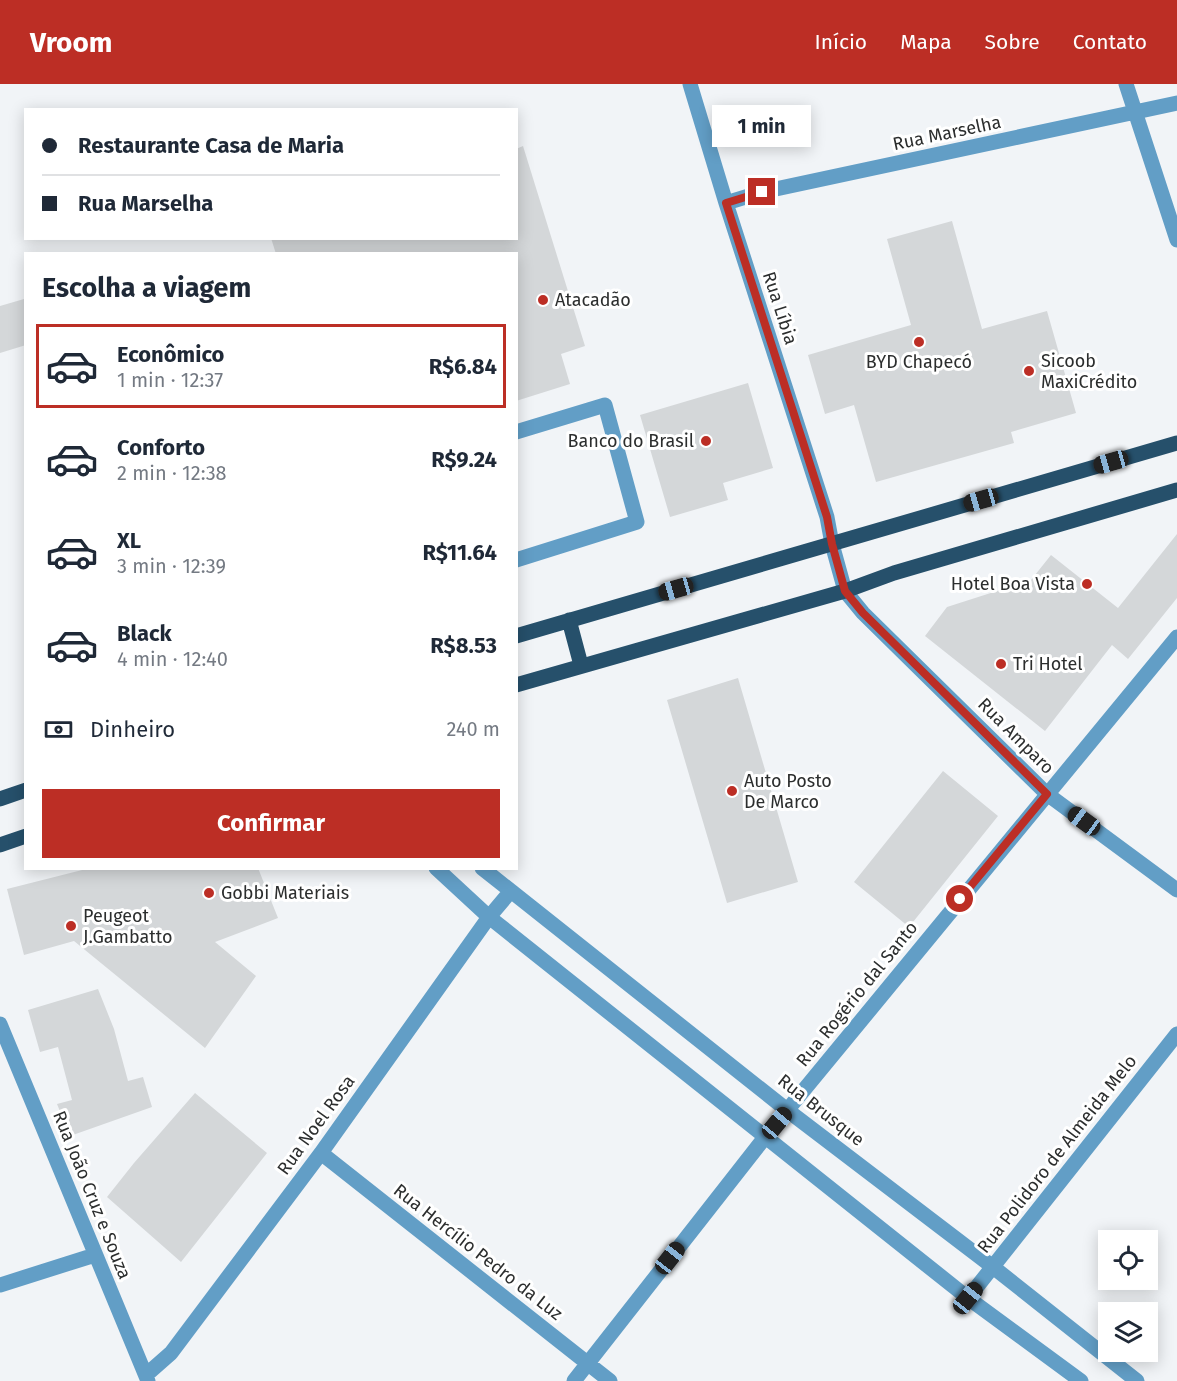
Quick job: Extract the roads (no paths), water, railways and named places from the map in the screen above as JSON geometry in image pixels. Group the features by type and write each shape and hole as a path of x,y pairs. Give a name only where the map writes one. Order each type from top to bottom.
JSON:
{"main road":[{"path":"518,635 1177,443"},
{"path":"518,684 845,591 894,573 1177,490"},
{"path":"569,620 581,665"},
{"path":"0,798 24,791"},
{"path":"0,845 24,837"}],"street":[{"name":"Rua Líbia","path":"690,84 827,517 845,591"},
{"path":"1126,84 1177,240"},
{"name":"Rua Marselha","path":"726,203 762,192 1177,103"},
{"path":"518,431 605,405 637,522 518,559"},
{"name":"Rua Amparo","path":"845,591 863,613 1047,794 1177,890"},
{"name":"Rua Rogério dal Santo","path":"574,1381 787,1110 1177,637"},
{"path":"438,870 489,917 968,1298 1081,1381"},
{"name":"Rua Brusque","path":"484,870 787,1110 993,1267 1137,1381"},
{"name":"Rua Noel Rosa","path":"147,1378 171,1353 321,1153 489,917 510,892"},
{"name":"Rua João Cruz e Souza","path":"0,1024 66,1178 95,1256 147,1378"},
{"name":"Rua Polidoro de Almeida Melo","path":"968,1298 1177,1034"},
{"name":"Rua Hercílio Pedro da Luz","path":"321,1153 610,1381"},
{"path":"0,1285 95,1256"}],"place":[{"name":"Atacadão","path":"543,300"},
{"name":"BYD Chapecó","path":"919,342"},
{"name":"Sicoob MaxiCrédito","path":"1029,371"},
{"name":"Banco do Brasil","path":"706,441"},
{"name":"Hotel Boa Vista","path":"1087,584"},
{"name":"Tri Hotel","path":"1001,664"},
{"name":"Auto Posto De Marco","path":"732,791"},
{"name":"Gobbi Materiais","path":"209,893"},
{"name":"Peugeot J.Gambatto","path":"71,926"}]}
